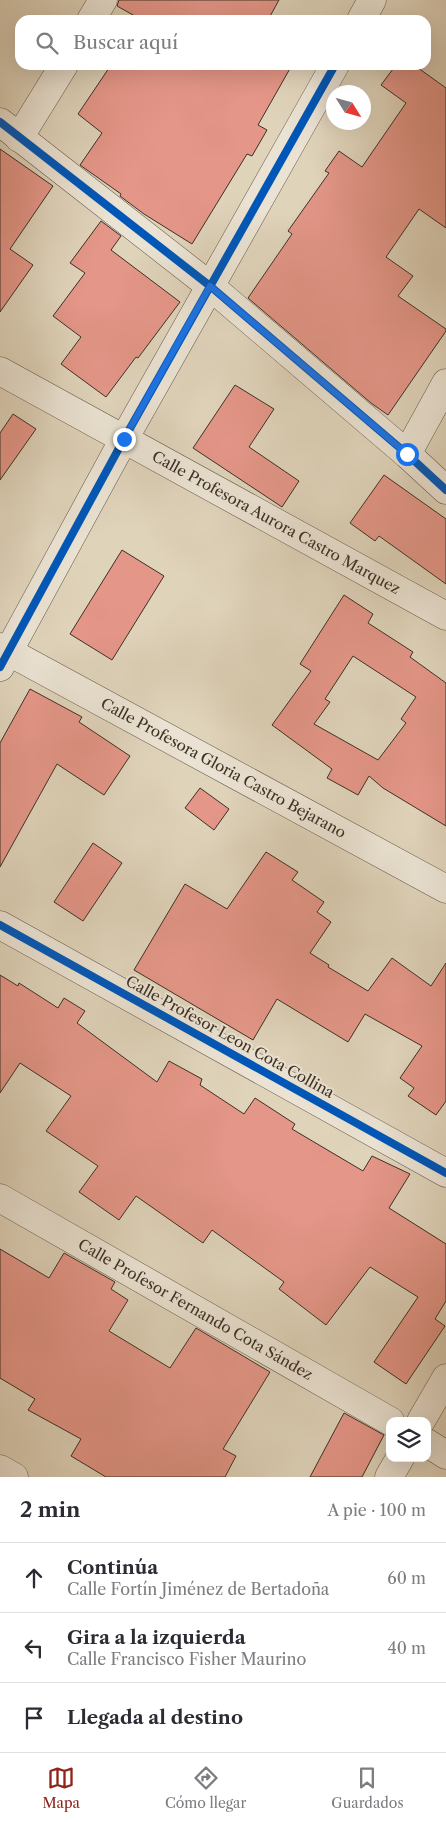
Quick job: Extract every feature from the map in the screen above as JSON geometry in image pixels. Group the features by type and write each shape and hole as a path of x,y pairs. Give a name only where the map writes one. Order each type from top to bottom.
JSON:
{"street":[{"path":"94,15 103,0"},
{"path":"364,15 372,0"},
{"path":"60,70 10,130 210,286 407,454 446,490"},
{"path":"3,655 332,70"},
{"name":"Calle Profesora Aurora Castro Marquez","path":"0,371 446,616"},
{"path":"407,454 446,383"},
{"name":"Calle Profesora Gloria Castro Bejarano","path":"3,655 446,889"},
{"name":"Calle Profesor Leon Cota Collina","path":"0,925 446,1173"},
{"name":"Calle Profesor Fernando Cota Sández","path":"0,1198 386,1419"},
{"path":"424,1417 446,1378"},
{"path":"431,1446 446,1455"},
{"path":"388,1477 397,1462"},
{"path":"0,1470 14,1477"}],"building":[{"path":"119,0 279,0 271,15 133,15 117,6"},
{"path":"108,70 289,70 258,125 267,130 252,156 247,154 192,244 144,214 120,196 121,194 80,165 102,133 78,114"},
{"path":"392,70 421,70 446,88 446,228 419,209 386,257 413,276 398,296 446,329 446,331 388,415 371,403 248,298 292,234 288,231 329,173 325,171 339,151 362,167 406,103 381,85"},
{"path":"0,149 53,186 10,249 33,265 0,312"},
{"path":"101,221 121,236 111,250 180,302 106,397 61,364 81,337 53,316 85,273 70,263"},
{"path":"235,385 274,409 249,447 299,481 282,507 193,448"},
{"path":"13,414 36,429 0,480 0,433"},
{"path":"384,475 446,519 446,584 379,536 375,541 350,523"},
{"path":"122,550 164,576 112,660 70,634"},
{"path":"344,595 373,614 368,623 413,652 410,657 446,683 446,826 383,788 369,776 358,795 327,778 332,769 272,725 311,671 300,664","holes":["353,656 416,697 401,719 406,723 378,760 314,724 330,702 325,699"]},
{"path":"30,689 82,717 79,722 130,756 104,795 57,764 0,867 0,743"},
{"path":"200,788 229,809 214,830 185,808"},
{"path":"93,843 122,863 83,921 54,902"},
{"path":"266,852 298,872 292,880 324,902 317,912 331,922 310,953 329,965 328,967 368,991 392,958 431,986 446,963 446,1101 436,1115 408,1096 414,1088 400,1078 422,1046 365,1014 348,1042 277,999 253,1040 134,970 185,884 227,909"},
{"path":"0,975 18,986 19,983 58,1008 64,998 85,1011 77,1023 157,1082 169,1061 202,1079 200,1085 244,1114 255,1098 295,1124 292,1129 363,1171 372,1156 410,1174 389,1208 446,1244 446,1301 435,1319 445,1326 406,1384 374,1362 418,1297 370,1267 326,1325 279,1289 284,1282 212,1230 203,1243 136,1196 119,1220 79,1192 98,1166 46,1131 71,1096 20,1063 0,1093"},
{"path":"0,1249 49,1278 64,1253 115,1282 111,1289 128,1300 109,1331 170,1368 196,1328 270,1372 223,1449 236,1456 225,1477 106,1477 71,1456 81,1439 28,1410 35,1399 0,1378"},
{"path":"344,1413 384,1435 362,1477 310,1477"}],"cycle path":[{"path":"0,667 124,439 332,70"},
{"path":"0,122 210,286 407,454 446,490"},
{"path":"0,925 446,1173"}],"route":[{"path":"124,439 210,286 407,454"}]}
